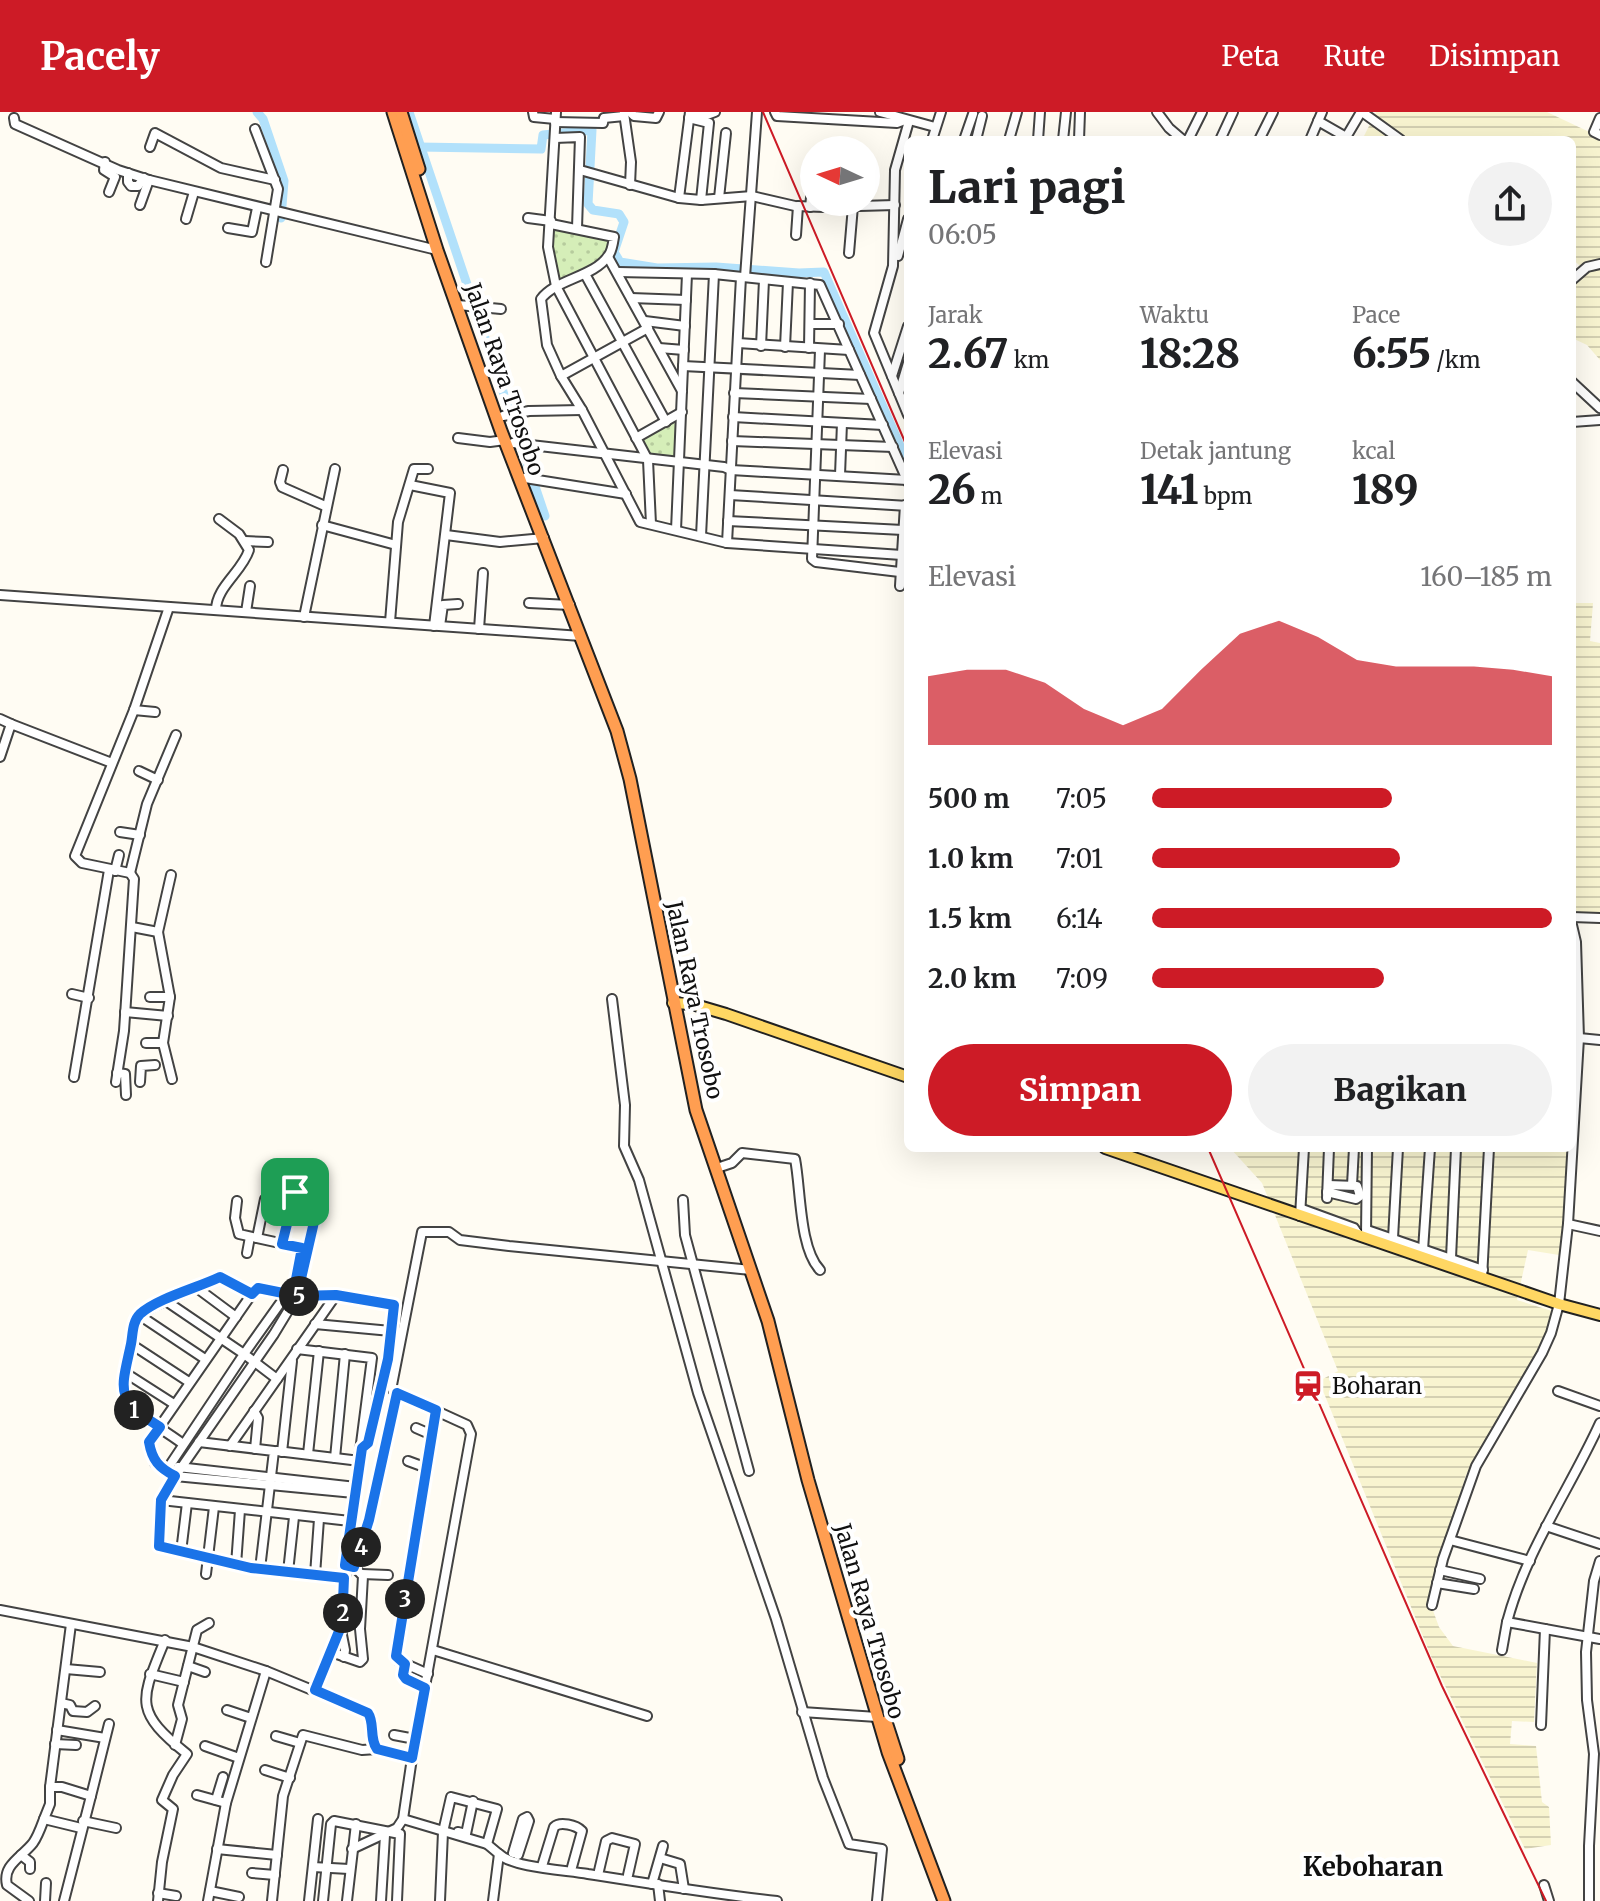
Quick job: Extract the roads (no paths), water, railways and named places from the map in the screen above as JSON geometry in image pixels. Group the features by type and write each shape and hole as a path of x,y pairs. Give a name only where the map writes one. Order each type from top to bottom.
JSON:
{"highway":[{"name":"Jalan Raya Trosobo","path":"393,112 437,250 467,307 508,415 514,442 529,478 544,538 624,732 702,1109 724,1166 753,1273 778,1337 811,1470 866,1658 914,1808 951,1901"},
{"name":"Jalan Raya Trosobo","path":"401,112 544,538 617,731 682,1003 696,1110 768,1321 811,1493 877,1717 944,1901"}],"main road":[{"path":"682,1003 904,1076"},
{"path":"1117,1152 1482,1274 1559,1304 1600,1315"}],"street":[{"path":"533,112 534,117 580,137 582,171 577,228"},
{"path":"555,126 603,123 604,118 626,113 656,118 659,112"},
{"path":"689,114 715,112"},
{"path":"727,543 734,393 757,112"},
{"path":"775,112 777,116 907,121"},
{"path":"880,112 935,127"},
{"path":"933,136 941,112"},
{"path":"1011,136 1017,112"},
{"path":"1038,136 1040,112"},
{"path":"1063,136 1066,112"},
{"path":"1079,136 1080,112"},
{"path":"1157,112 1169,128 1184,136"},
{"path":"1190,136 1202,112"},
{"path":"1222,136 1233,112"},
{"path":"1261,136 1273,112"},
{"path":"626,113 630,185"},
{"path":"1347,136 1359,113 1395,136"},
{"path":"679,198 689,114"},
{"path":"689,114 709,123 701,200"},
{"path":"966,136 978,114"},
{"path":"976,136 978,114"},
{"path":"1312,136 1320,117 1344,136"},
{"path":"14,118 15,124 147,179 437,250"},
{"path":"1600,118 1594,132 1600,135"},
{"path":"904,406 874,332 900,257 895,205 896,164 907,121"},
{"path":"555,126 548,254 556,286 648,460 651,524"},
{"path":"1166,136 1169,128"},
{"path":"255,129 278,189 280,213 266,262"},
{"path":"150,147 155,133 221,168 275,180"},
{"path":"719,198 726,133"},
{"path":"105,162 104,170 115,177 109,192"},
{"path":"582,171 679,198 701,200 752,196 798,206 796,235"},
{"path":"140,205 147,179"},
{"path":"186,219 194,192"},
{"path":"880,205 895,205"},
{"path":"228,228 252,232 257,208"},
{"path":"849,253 852,216"},
{"path":"528,218 614,237 608,257 585,274 556,286 541,299 547,345 640,522 727,543 902,555"},
{"path":"608,257 682,392"},
{"path":"1576,276 1587,267 1600,264"},
{"path":"1576,268 1581,272"},
{"path":"618,272 744,273 764,280 820,285 904,474"},
{"path":"585,274 666,422"},
{"path":"676,530 687,274"},
{"path":"701,536 714,274"},
{"path":"761,346 764,280"},
{"path":"785,347 788,282"},
{"path":"809,348 810,283"},
{"path":"631,298 686,300"},
{"path":"811,299 828,300"},
{"path":"467,307 501,309"},
{"path":"811,324 839,324"},
{"path":"561,376 647,325 685,326"},
{"path":"892,377 904,339"},
{"path":"738,343 849,350"},
{"path":"659,348 684,350"},
{"path":"820,350 811,549 814,561 904,573"},
{"path":"683,366 860,375"},
{"path":"899,394 904,377"},
{"path":"1576,386 1600,408"},
{"path":"734,393 871,399"},
{"path":"508,415 582,410"},
{"path":"636,438 682,412"},
{"path":"733,417 883,425"},
{"path":"1576,422 1600,420"},
{"path":"842,423 840,446 844,473"},
{"path":"458,438 604,452 648,460 904,479"},
{"path":"732,441 893,447"},
{"path":"304,617 335,469"},
{"path":"390,622 400,513 414,469 428,469"},
{"path":"283,470 282,487 325,506"},
{"path":"529,478 626,494"},
{"path":"410,485 450,493 437,626"},
{"path":"730,495 904,506"},
{"path":"213,610 218,597 249,550 245,541 219,519"},
{"path":"728,521 903,530"},
{"path":"904,522 904,567"},
{"path":"322,525 396,545"},
{"path":"446,535 500,542 544,538"},
{"path":"245,541 268,542"},
{"path":"851,567 852,551"},
{"path":"479,629 483,573"},
{"path":"900,586 904,576"},
{"path":"246,612 250,586"},
{"path":"0,595 581,636"},
{"path":"529,603 570,605"},
{"path":"437,626 443,605 458,604"},
{"path":"130,873 82,863 75,856 134,710 169,607"},
{"path":"134,710 155,712"},
{"path":"0,719 112,763"},
{"path":"0,757 11,724"},
{"path":"126,1095 119,1076 132,927 134,879 130,873 147,804 176,735"},
{"path":"139,771 158,780"},
{"path":"120,832 140,835"},
{"path":"74,1077 112,871 119,855"},
{"path":"171,875 158,932 170,997 163,1043 172,1079"},
{"path":"1576,917 1600,918"},
{"path":"132,927 158,932"},
{"path":"1576,942 1579,1038 1576,1089"},
{"path":"72,994 89,998"},
{"path":"150,997 170,997"},
{"path":"612,999 625,1105 625,1153 639,1180 694,1379 776,1619 823,1778 847,1841 854,1846 882,1849 877,1901"},
{"path":"125,1012 168,1016"},
{"path":"1579,1038 1600,1040"},
{"path":"146,1043 163,1043"},
{"path":"140,1082 142,1065 155,1065"},
{"path":"119,1076 126,1070 140,1070"},
{"path":"1301,1212 1304,1152"},
{"path":"1328,1192 1329,1152"},
{"path":"1352,1185 1354,1152"},
{"path":"1367,1152 1364,1234 1393,1238 1451,1258 1482,1274 1487,1152"},
{"path":"1393,1238 1398,1152"},
{"path":"1423,1250 1430,1152"},
{"path":"1451,1258 1456,1152"},
{"path":"1433,1603 1440,1570 1476,1466 1551,1333 1559,1304 1572,1152"},
{"path":"724,1166 742,1153 795,1159 807,1247 820,1270"},
{"path":"1352,1185 1359,1187 1358,1198 1328,1192 1352,1185"},
{"path":"282,1244 294,1193 318,1194 292,1295 254,1361 161,1500 158,1544 236,1565 344,1578"},
{"path":"247,1253 265,1199"},
{"path":"683,1200 684,1226 749,1471"},
{"path":"237,1201 236,1228 239,1234 304,1248"},
{"path":"1568,1224 1600,1231"},
{"path":"381,1901 433,1650 471,1434 467,1425 392,1389 413,1269 423,1231 449,1232 460,1240 660,1260 753,1273"},
{"path":"183,1444 135,1411 123,1389 124,1372 139,1315 223,1277 252,1294"},
{"path":"197,1288 236,1317"},
{"path":"355,1490 178,1472 155,1463 149,1445 189,1382 258,1288 292,1295 336,1295 393,1303 388,1359 368,1443 362,1448"},
{"path":"168,1467 244,1354 292,1295"},
{"path":"230,1446 336,1295"},
{"path":"166,1301 277,1379"},
{"path":"139,1315 205,1359"},
{"path":"315,1324 391,1331"},
{"path":"131,1344 189,1382"},
{"path":"295,1353 319,1351 388,1359"},
{"path":"308,1454 319,1351"},
{"path":"260,1569 295,1353"},
{"path":"335,1458 345,1354"},
{"path":"350,1566 350,1521 372,1358"},
{"path":"124,1372 174,1404"},
{"path":"1558,1391 1600,1406"},
{"path":"315,1690 340,1629 344,1578 369,1520 397,1393"},
{"path":"428,1674 405,1664 396,1656 436,1410"},
{"path":"254,1411 258,1418 255,1449"},
{"path":"1502,1650 1507,1622 1530,1561 1600,1423"},
{"path":"416,1428 432,1435"},
{"path":"199,1442 360,1461"},
{"path":"408,1461 427,1468"},
{"path":"161,1500 350,1521"},
{"path":"181,1552 187,1503"},
{"path":"206,1574 214,1507"},
{"path":"236,1565 240,1510"},
{"path":"288,1572 294,1517"},
{"path":"315,1575 319,1519"},
{"path":"1546,1526 1600,1544"},
{"path":"1450,1540 1530,1561"},
{"path":"1589,1901 1594,1754 1586,1690 1586,1636 1600,1561"},
{"path":"350,1566 362,1574 388,1575"},
{"path":"1440,1570 1480,1579"},
{"path":"331,1652 360,1662 363,1659 360,1629 362,1574"},
{"path":"1437,1583 1474,1589"},
{"path":"0,1610 193,1647 266,1671 368,1713 373,1744 377,1749"},
{"path":"1507,1622 1600,1639"},
{"path":"175,1745 182,1723 178,1705 193,1647 199,1627 209,1623"},
{"path":"29,1901 14,1891 6,1880 9,1867 40,1839 51,1800 71,1624"},
{"path":"340,1629 344,1657"},
{"path":"1541,1725 1545,1629"},
{"path":"159,1640 144,1694 148,1713 185,1757 162,1800 173,1809 158,1897 176,1896"},
{"path":"433,1650 647,1716"},
{"path":"405,1664 404,1677 425,1688"},
{"path":"188,1666 205,1672"},
{"path":"66,1669 100,1672"},
{"path":"216,1800 239,1758 266,1671"},
{"path":"150,1674 184,1682"},
{"path":"61,1703 70,1705 73,1711 87,1712 95,1706"},
{"path":"227,1710 251,1718"},
{"path":"802,1712 877,1717"},
{"path":"64,1901 109,1724"},
{"path":"57,1730 105,1738"},
{"path":"272,1901 283,1798 304,1734 362,1750 377,1749 412,1758"},
{"path":"394,1735 415,1739"},
{"path":"276,1736 300,1743"},
{"path":"55,1744 76,1745"},
{"path":"205,1746 239,1758"},
{"path":"265,1770 290,1778"},
{"path":"230,1777 209,1896 239,1897"},
{"path":"50,1788 62,1787 89,1801"},
{"path":"197,1795 226,1803"},
{"path":"440,1901 443,1830 451,1797 497,1809 488,1842"},
{"path":"466,1834 473,1801"},
{"path":"44,1819 116,1828"},
{"path":"309,1901 318,1819"},
{"path":"323,1901 332,1821 466,1834 512,1856 542,1864 777,1901"},
{"path":"349,1901 356,1824"},
{"path":"542,1864 554,1827 561,1824 582,1831 572,1867"},
{"path":"354,1851 394,1827"},
{"path":"394,1827 401,1836 397,1901"},
{"path":"443,1830 488,1842"},
{"path":"598,1873 606,1841 612,1838 635,1844 628,1875"},
{"path":"660,1901 655,1883 663,1846"},
{"path":"217,1849 277,1855"},
{"path":"21,1855 30,1862 30,1869"},
{"path":"493,1901 512,1856"},
{"path":"660,1858 680,1864 684,1887"},
{"path":"542,1864 628,1875 655,1883"},
{"path":"313,1867 350,1875"},
{"path":"252,1873 275,1875"},
{"path":"45,1901 46,1883"},
{"path":"1544,1885 1549,1901"}],"waterway":[{"path":"257,112 263,119 284,181 281,218"},
{"path":"409,112 545,516"},
{"path":"419,147 541,149 543,135 592,130 588,204 593,210 619,214 624,222 614,252 620,262 657,268 716,267 824,272 904,455"}],"railway":[{"path":"763,112 904,440"},
{"path":"1210,1152 1442,1686 1546,1901"}],"place":[{"name":"Boharan","path":"1308,1386"}],"district":[{"name":"Keboharan","path":"1373,1867"}]}
